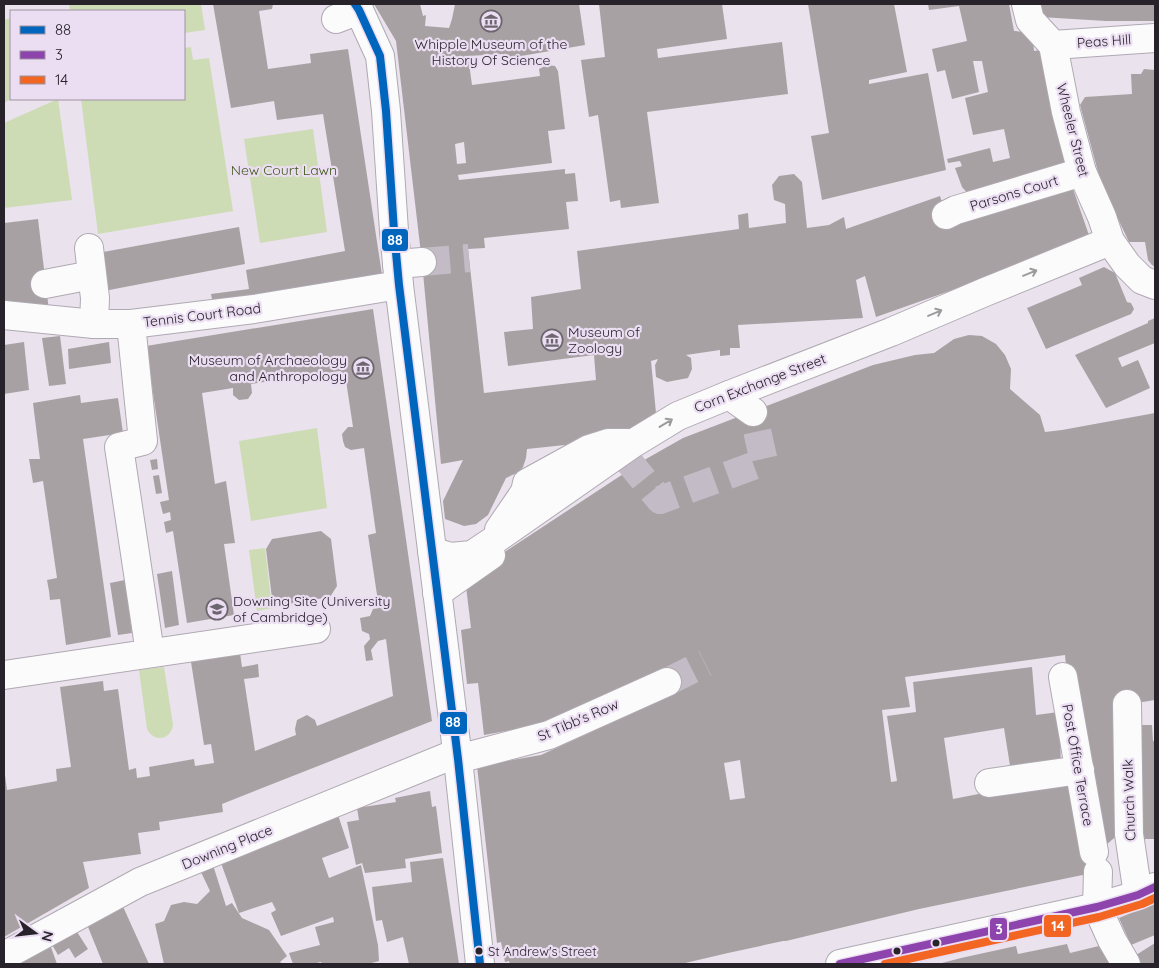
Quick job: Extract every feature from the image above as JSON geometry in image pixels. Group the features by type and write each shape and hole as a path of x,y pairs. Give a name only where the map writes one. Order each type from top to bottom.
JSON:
{"street":[{"path":"1026,4 1030,20 1053,45"},
{"path":"350,11 380,56 386,111 394,231 406,271 432,551 458,756 480,964"},
{"name":"Peas Hill","path":"1053,45 1155,38"},
{"name":"Wheeler Street","path":"1053,45 1066,112 1082,172 1102,217 1110,241 1127,266 1142,280 1155,284"},
{"name":"Parsons Court","path":"946,215 956,210 1082,172"},
{"name":"Corn Exchange Street","path":"432,551 450,557 472,555 678,416 891,332 1110,241"},
{"path":"88,248 95,298 94,319"},
{"name":"Tennis Court Road","path":"4,315 94,319 131,324 254,309 406,271"},
{"path":"45,284 92,275"},
{"path":"131,324 143,441 119,447 150,654"},
{"path":"728,395 753,412"},
{"path":"437,593 628,450"},
{"path":"4,675 316,629"},
{"name":"Post Office Terrace","path":"1063,677 1096,862 1096,907"},
{"name":"St Tibb's Row","path":"458,756 549,735 667,682"},
{"name":"Church Walk","path":"1127,704 1128,834 1147,891"},
{"name":"Downing Place","path":"4,956 140,882 458,756"},
{"path":"989,784 1080,770"},
{"path":"840,964 1096,907 1147,891"},
{"path":"1096,907 1126,964"}],"green space":[{"path":"69,4 201,4 205,30 185,33 185,10 70,10"},
{"path":"10,18 10,100 4,103 4,20"},
{"path":"191,47 193,60 209,58 233,211 98,234 81,100 185,100 185,48"},
{"path":"58,100 72,200 4,208 4,123"},
{"name":"New Court Lawn","path":"313,129 327,232 260,243 244,139"},
{"path":"317,428 327,508 251,521 239,441"},
{"path":"265,548 272,608 257,611 249,550"},
{"path":"164,667 173,725 172,730 166,737 158,738 147,729 139,670"}],"building":[{"path":"213,4 273,4 272,9 259,11 268,69 311,63 310,54 348,49 382,275 213,304 211,294 249,289 246,270 345,251 323,114 277,120 274,101 231,108"},
{"path":"374,4 420,4 423,16 426,15 425,26 449,28 455,4 579,4 585,45 503,59 503,54 468,56 472,85 540,76 539,69 547,65 555,66 558,71 565,129 548,131 552,163 458,175 459,180 565,169 565,174 575,173 578,201 566,202 569,229 484,238 485,248 468,249 484,393 596,380 594,355 508,366 504,332 533,329 531,297 581,289 577,251 739,229 738,215 748,213 749,228 786,223 785,204 774,200 772,185 779,176 794,174 802,182 807,228 829,225 844,217 846,229 940,196 946,215 1050,187 1053,196 1073,189 1091,241 876,317 865,276 856,280 863,318 738,325 740,348 730,348 730,355 720,356 720,350 686,355 691,358 692,369 688,378 667,382 656,377 655,365 658,359 651,361 656,413 612,440 527,449 523,467 519,472 506,478 488,515 476,524 464,526 445,519 443,501 463,460 441,464 422,262 396,41","holes":["464,142 466,163 457,164 455,144"]},
{"path":"599,4 722,4 727,39 657,49 658,58 782,42 788,94 647,112 659,203 621,208 620,200 610,202 598,115 589,117 581,60 605,57"},
{"path":"808,4 894,4 907,72 869,80 869,84 928,73 946,170 822,200 811,136 829,133"},
{"path":"928,4 1009,4 1014,31 1025,32 1033,39 1034,51 1040,50 1068,168 969,195 962,187 955,168 962,166 960,161 948,163 947,159 990,148 993,162 1010,158 1004,129 973,135 965,98 988,92 982,61 973,61 979,92 952,99 945,70 937,72 932,49 967,41 959,6 929,10"},
{"path":"1034,4 1155,4 1155,21 1106,21 1040,17"},
{"path":"1144,69 1155,70 1155,267 1148,260 1145,242 1129,242 1101,183 1080,105 1085,97 1132,94 1131,74 1141,74"},
{"path":"38,219 49,311 4,306 4,223"},
{"path":"239,227 245,264 104,291 98,253"},
{"path":"1104,267 1115,273 1127,302 1131,303 1134,309 1131,314 1046,349 1027,308 1082,285 1079,278"},
{"path":"373,309 432,721 222,804 223,812 159,822 160,830 138,833 141,854 83,862 89,888 4,937 4,776 7,790 57,781 56,769 71,767 60,687 103,681 104,691 118,689 129,770 136,768 137,778 150,776 149,767 194,759 195,766 214,763 211,744 204,745 191,662 240,653 242,667 258,664 259,677 244,679 255,751 296,735 297,720 307,715 315,720 317,726 393,696 386,639 378,641 371,650 373,660 366,661 364,646 370,639 369,634 362,631 360,618 370,616 373,609 379,608 368,535 376,533 364,448 351,450 345,447 343,441 342,434 348,427 353,427 345,374 340,371 251,384 252,393 248,399 239,400 233,395 233,388 202,393 215,484 226,481 235,543 224,544 234,615 187,623 173,531 166,533 164,522 171,520 170,512 163,514 160,502 169,500 146,346"},
{"path":"1155,318 1155,343 1118,358 1122,367 1138,360 1150,388 1106,408 1075,355 1148,323 1148,321"},
{"path":"969,335 982,336 996,344 1005,355 1011,369 1010,389 1040,415 1045,432 1155,413 1155,700 1118,706 1120,833 1099,851 1102,871 919,909 681,964 510,964 509,961 505,962 501,942 497,943 477,766 541,755 672,695 663,668 539,725 484,735 478,683 467,684 461,630 471,628 465,578 646,459 683,438 873,365 915,355 934,353 954,339","holes":["1065,655 1077,777 953,799 944,738 1004,728 1011,772 1061,765 1059,712 1036,715 1032,667 913,682 916,712 887,716 897,781 891,782 882,710 910,707 905,677","740,760 745,798 730,800 724,763"]},
{"path":"60,336 66,384 49,386 42,338"},
{"path":"24,342 29,390 4,394 4,345"},
{"path":"109,342 111,363 69,369 68,349"},
{"path":"80,395 81,403 118,398 123,433 83,439 111,637 66,645 60,599 50,600 47,580 57,578 43,481 33,483 29,459 40,459 33,403"},
{"path":"157,459 158,469 152,470 150,460"},
{"path":"159,475 162,493 156,494 153,476"},
{"path":"321,531 331,539 337,586 330,597 282,605 272,598 266,549 272,539"},
{"path":"172,571 179,625 165,628 157,574"},
{"path":"125,580 132,633 118,635 110,583"},
{"path":"1132,725 1152,725 1153,741 1155,741 1155,839 1136,839"},
{"path":"430,791 432,807 436,806 442,853 405,859 406,868 365,873 362,863 356,865 347,822 359,820 357,808 396,802 395,798"},
{"path":"338,815 349,848 322,858 329,878 361,865 378,945 379,961 368,964 322,964 321,962 293,964 289,953 320,945 315,927 334,922 333,917 281,936 271,913 276,910 272,902 239,913 221,863"},
{"path":"443,858 459,964 409,964 403,937 387,942 382,920 376,921 372,887 412,882 410,862"},
{"path":"213,865 226,906 232,903 242,918 269,930 287,956 280,962 283,964 164,964 155,924 164,921 171,905 184,902 197,904 210,891 200,870"},
{"path":"120,900 149,964 103,964 84,917"},
{"path":"1155,903 1155,935 1131,945 1119,918"},
{"path":"70,921 88,949 75,958 69,948 58,955 47,936"},
{"path":"47,936 57,964 19,964 16,955"},
{"path":"1155,943 1155,964 1142,964 1136,955"},
{"path":"1067,944 1070,953 1103,945 1112,964 938,964 1016,946 1018,954"}],"tunnel":[{"path":"422,262 469,258"},
{"path":"626,458 660,500 764,462 753,412"},
{"path":"667,682 705,663"}],"transit line":[{"name":"88","path":"355,4 380,56 399,285 458,759 480,964"},
{"name":"3","path":"840,964 1097,907 1138,895 1155,887"},
{"name":"14","path":"885,964 1099,917 1142,904 1155,898"}],"place":[{"name":"Whipple Museum of the History Of Science","path":"491,21"},
{"name":"Museum of Zoology","path":"552,340"},
{"name":"Museum of Archaeology and Anthropology","path":"363,368"},
{"name":"Downing Site (University of Cambridge)","path":"217,609"},
{"name":"St Andrew's Street","path":"479,951"}]}
